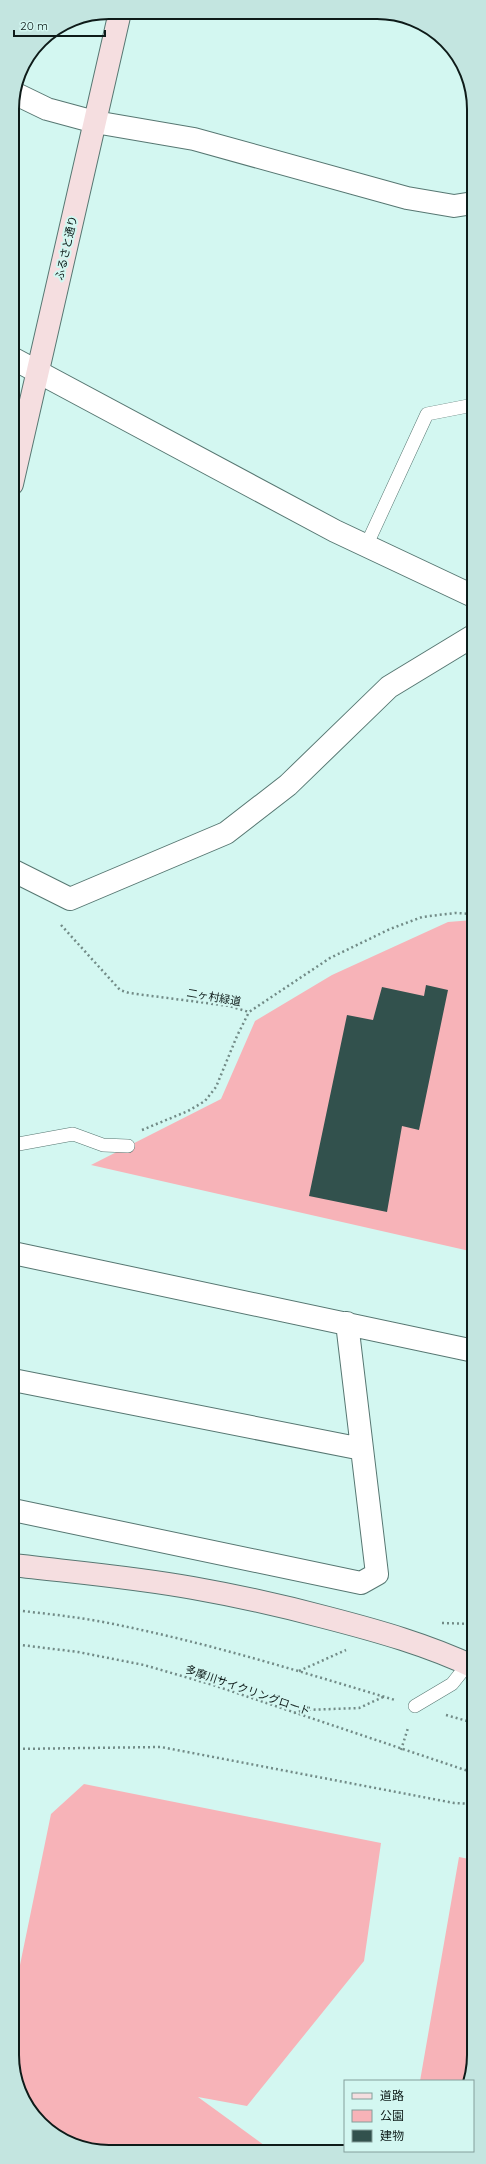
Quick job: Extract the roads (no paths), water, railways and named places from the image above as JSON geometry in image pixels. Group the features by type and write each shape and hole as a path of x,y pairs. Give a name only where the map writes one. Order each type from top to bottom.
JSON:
{"street":[{"name":"ふるさと通り","path":"19,454 118,19"},
{"path":"20,96 46,109 94,122 194,139 407,198 454,206 467,204"},
{"path":"19,362 335,531 367,544 467,593"},
{"path":"19,874 70,899 226,833 288,785 389,687 467,640"},
{"path":"19,1254 467,1350"},
{"path":"19,1511 361,1582 377,1574 347,1324"},
{"path":"19,1381 362,1449"},
{"path":"19,1566 191,1587 267,1602 364,1627 416,1644 467,1664"}],"lane":[{"path":"367,544 428,414 467,406"},
{"path":"19,1144 74,1134 103,1146 128,1146"},
{"path":"415,1706 452,1684 467,1670"}]}
